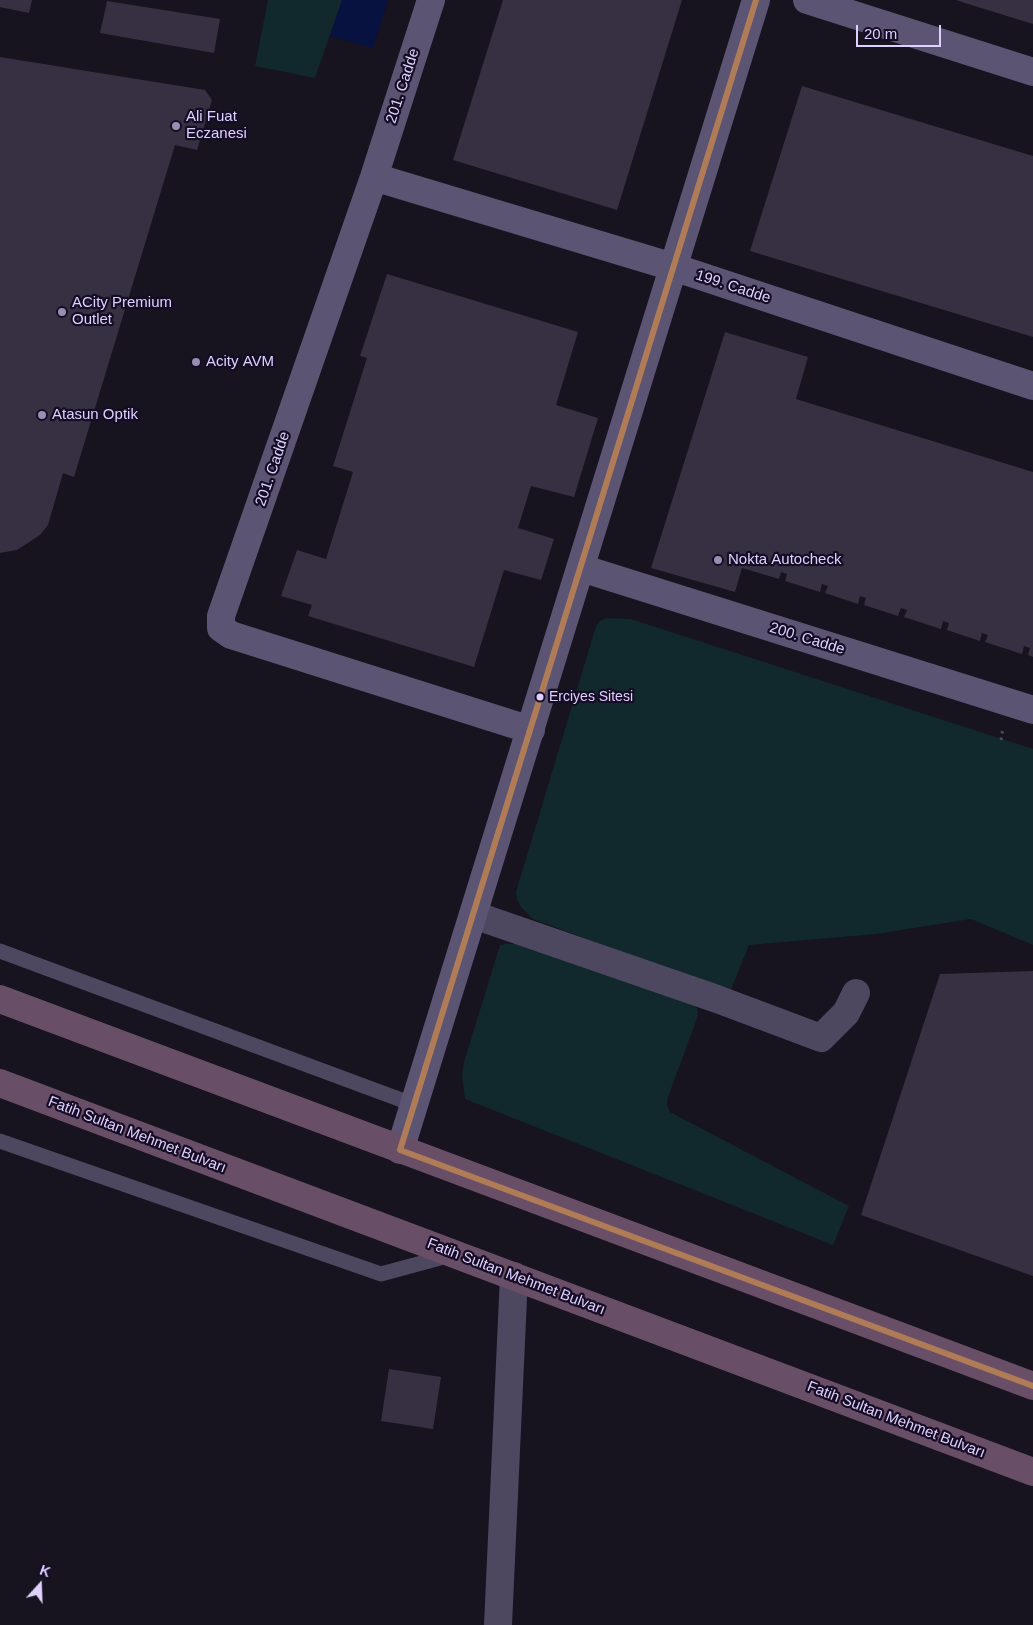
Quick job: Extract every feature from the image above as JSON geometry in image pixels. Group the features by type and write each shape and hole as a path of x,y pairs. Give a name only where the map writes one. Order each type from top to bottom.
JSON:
{"highway":[{"path":"0,999 1033,1386"},
{"name":"Fatih Sultan Mehmet Bulvarı","path":"0,1083 1033,1472"}],"street":[{"name":"201. Cadde","path":"431,0 374,177 221,616 221,628 231,635 531,730"},
{"path":"400,1150 756,0"},
{"path":"806,0 1033,72"},
{"name":"199. Cadde","path":"374,177 674,268 1033,386"},
{"name":"200. Cadde","path":"581,568 1033,710"},
{"path":"474,915 717,999 821,1038 846,1013 856,994"},
{"path":"498,1625 514,1276"}],"lane":[{"path":"0,951 415,1105"},
{"path":"0,1141 381,1274 454,1254"}],"green space":[{"path":"268,0 342,0 315,78 255,66"},
{"path":"606,618 631,619 1033,749 1033,945 971,919 876,934 749,945 730,992 533,919 521,907 517,900 516,892 596,626"},
{"path":"517,944 692,1004 697,1008 698,1016 668,1097 667,1105 670,1112 849,1206 833,1245 465,1099 462,1075 464,1062 500,945"}],"shaded area":[{"path":"342,0 388,0 373,48 330,36"}],"building":[{"path":"0,0 32,0 29,13 0,7"},
{"path":"503,0 682,0 617,210 453,160"},
{"path":"956,0 1033,0 1033,24 965,3"},
{"path":"107,1 220,19 214,53 100,33"},
{"name":"ACity Premium Outlet","path":"0,57 205,90 212,100 197,150 175,145 74,477 63,473 48,525 40,535 17,550 0,553"},
{"path":"802,86 1033,156 1033,337 750,251"},
{"path":"387,274 578,332 556,405 598,418 574,497 531,486 518,528 554,539 541,580 504,570 474,667 308,616 312,605 281,596 297,550 326,559 353,472 333,466 367,358 360,356"},
{"path":"725,332 808,357 796,399 1033,472 1033,657 1028,655 1030,648 1024,646 1022,654 985,642 988,635 982,633 980,641 947,630 949,623 943,621 941,629 904,617 907,610 901,608 898,616 864,605 866,598 860,596 858,604 825,593 828,586 822,584 820,592 785,581 787,574 781,572 779,579 742,568 735,592 651,568"},
{"path":"1033,971 1033,1276 861,1215 940,974"},
{"path":"389,1369 441,1377 433,1429 381,1421"}],"transit line":[{"path":"756,0 400,1150 1033,1386"}],"place":[{"name":"Ali Fuat Eczanesi","path":"176,126"},
{"name":"ACity Premium Outlet","path":"62,312"},
{"name":"Acity AVM","path":"196,362"},
{"name":"Atasun Optik","path":"42,415"},
{"name":"Nokta Autocheck","path":"718,560"},
{"name":"Erciyes Sitesi","path":"540,697"}]}
